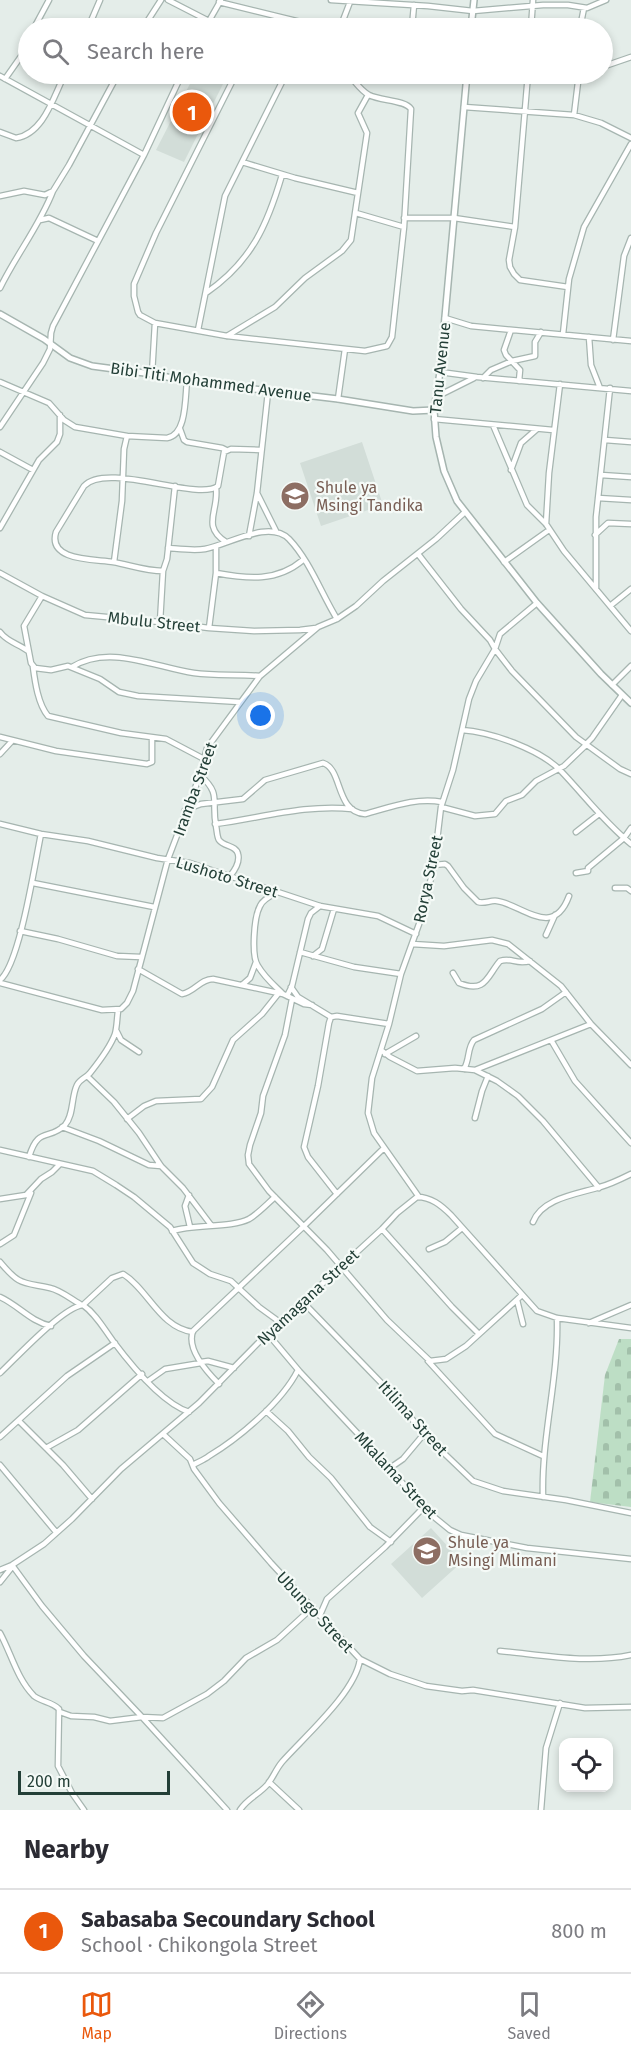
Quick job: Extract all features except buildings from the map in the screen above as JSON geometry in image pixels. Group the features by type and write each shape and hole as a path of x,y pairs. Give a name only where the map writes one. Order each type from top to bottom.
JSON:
{"street":[{"path":"39,18 49,0"},
{"path":"92,18 100,0"},
{"path":"149,18 161,0"},
{"path":"168,0 203,18"},
{"path":"331,0 403,2 473,11 533,3 592,8 606,0"},
{"path":"472,18 474,0"},
{"path":"211,18 220,1 286,18"},
{"path":"344,18 350,2"},
{"path":"532,18 533,3"},
{"path":"413,18 414,5"},
{"path":"582,18 584,8"},
{"path":"613,63 631,57"},
{"path":"18,59 3,78 144,155"},
{"path":"0,132 12,138 27,135 40,121 60,84"},
{"path":"0,288 22,246 39,221 53,191 112,84"},
{"path":"0,427 43,363 51,345 53,326 144,155 177,84"},
{"path":"231,84 156,233 134,284 138,312 155,323 227,336 345,349 377,350 390,343 404,227 411,110 405,104 368,95 357,84"},
{"path":"198,330 225,196 281,84"},
{"name":"Tanu Avenue","path":"466,84 440,372 434,410 438,452 451,490 465,512 537,603 631,703"},
{"path":"527,84 515,227 509,260 514,274 520,280 568,287"},
{"path":"574,115 578,84"},
{"path":"227,336 275,308 313,271 342,251 351,240 367,133 358,113 368,95"},
{"path":"464,107 574,115 601,123 631,138"},
{"path":"563,334 571,270 588,219 631,144"},
{"path":"242,162 282,175 358,193"},
{"path":"206,293 218,285 247,256 263,227 282,175"},
{"path":"0,196 24,191 45,195 53,191"},
{"path":"356,213 404,227"},
{"path":"39,221 49,218 98,241"},
{"path":"404,218 454,218 515,227"},
{"path":"613,340 622,267 631,238"},
{"name":"Bibi Titi Mohammed Avenue","path":"0,314 44,339 70,358 83,363 268,392 338,399 413,411 434,410"},
{"path":"445,318 462,325 631,342"},
{"path":"152,374 155,323"},
{"path":"511,330 504,350 520,370 519,381"},
{"path":"483,378 491,370 512,361 535,356 535,342 541,332"},
{"path":"589,337 591,365 600,388"},
{"path":"338,399 345,349"},
{"path":"440,372 631,391"},
{"path":"436,397 475,377"},
{"path":"187,381 180,429 184,440 226,450 260,450"},
{"path":"0,382 49,403 68,424 75,427 127,436 170,438 174,437 180,429"},
{"path":"546,524 553,430 560,384"},
{"path":"596,590 595,535 610,388"},
{"path":"249,536 268,392"},
{"path":"0,528 39,460 57,442 60,434 60,415"},
{"path":"434,419 553,430"},
{"path":"493,425 524,500 546,524 564,551 631,631"},
{"path":"512,470 521,443 537,429"},
{"path":"114,562 127,436"},
{"path":"605,440 631,442"},
{"path":"226,450 216,488 212,528 216,535 227,542"},
{"path":"0,452 33,470"},
{"path":"601,475 631,477"},
{"path":"163,571 142,570 114,562 92,561 69,556 58,547 55,536 87,482 96,479 122,479 200,490 216,488"},
{"path":"160,622 163,571 175,486"},
{"path":"256,493 276,531"},
{"path":"598,498 631,500"},
{"name":"Iramba Street","path":"118,1011 127,1003 168,859 200,775 210,741 260,676 318,627 337,619 356,606 465,512"},
{"path":"595,535 608,523 631,524"},
{"path":"504,562 549,530"},
{"path":"168,548 202,550 249,536 276,531 282,533 290,540 303,560 337,619"},
{"path":"209,628 216,573 216,546"},
{"path":"418,554 519,678 560,721 586,744 631,774"},
{"path":"216,573 237,577 266,578 293,568 303,560"},
{"name":"Mbulu Street","path":"0,573 42,596 85,615 209,628 300,630 318,627"},
{"path":"610,606 631,589"},
{"path":"42,596 24,626 37,688 47,715 64,721 173,741 188,752 204,759"},
{"name":"Rorya Street","path":"419,1197 374,1133 368,1113 372,1078 383,1052 401,974 423,913 434,865 442,805 453,770 469,699 502,631 537,603"},
{"path":"0,632 5,638 28,651"},
{"path":"72,667 90,658 116,656 195,673 260,676"},
{"path":"33,667 50,670 64,666 72,667 100,679 114,690 125,694 184,700 240,702"},
{"path":"612,685 631,666"},
{"path":"185,810 201,804 243,799 266,780 323,763 330,766 344,798 352,809 359,813 365,814 426,800 475,816 493,815 506,801 522,795 536,781 568,762 592,738 622,696"},
{"path":"462,730 478,732 538,754 558,769 599,814 631,844"},
{"path":"0,737 56,751 147,764 152,762 152,738"},
{"path":"0,754 12,741"},
{"path":"200,775 212,785 215,824 220,842 235,849 238,854 236,868 230,876"},
{"path":"215,824 279,812 326,807 352,809"},
{"path":"576,832 599,814"},
{"name":"Lushoto Street","path":"0,824 190,863 320,906 378,916 416,934"},
{"path":"576,873 588,871 588,868 624,838 631,828"},
{"path":"29,1156 40,1136 62,1127 69,1117 75,1088 79,1081 87,1076 112,1040 116,1030 118,1011 92,1008 0,981 6,974 20,931 33,883 42,834"},
{"path":"434,865 448,866 464,888 480,903 500,902 533,916 555,915"},
{"path":"33,883 154,907"},
{"path":"615,888 627,888 631,891"},
{"path":"278,892 266,899 259,908 253,944 256,962 267,980 285,996 285,1035 263,1096 261,1113 248,1155 251,1170 387,1320 427,1359 491,1430 514,1444 543,1456"},
{"path":"546,935 555,915 563,908 569,896"},
{"path":"127,1119 144,1106 156,1101 201,1100 212,1087 233,1041 285,996 291,987 308,919 320,906"},
{"path":"313,956 322,949 334,909"},
{"path":"20,931 117,956 141,957"},
{"path":"412,944 444,946 484,940 497,940 508,944 566,992 591,1024 631,1065"},
{"path":"300,952 354,967 401,974"},
{"path":"453,973 459,983 474,986 485,982 500,961 507,959 520,964 530,961"},
{"path":"242,985 249,979 256,962"},
{"path":"138,969 182,994 192,991 204,980 209,979 242,985 312,1005"},
{"path":"291,987 298,997 331,1017 350,1017 389,1024"},
{"path":"464,1069 473,1041 542,1009 566,992"},
{"path":"331,1017 304,1147 306,1155 337,1194"},
{"path":"475,1070 591,1024"},
{"path":"116,1030 121,1040 139,1052"},
{"path":"383,1052 416,1036"},
{"path":"551,1040 575,1081 631,1143"},
{"path":"383,1052 417,1071 464,1069 475,1070 488,1076 518,1096 543,1121 599,1188"},
{"path":"87,1076 107,1094 161,1166 189,1196 211,1225"},
{"path":"475,1118 488,1076"},
{"path":"62,1127 99,1141 149,1165 161,1166"},
{"path":"219,1384 201,1363 192,1342 193,1332 384,1148"},
{"path":"0,1150 93,1171 134,1197 172,1231 193,1263 203,1270 231,1281 259,1307 281,1323"},
{"path":"0,1244 14,1234 32,1190 41,1179 60,1164"},
{"path":"533,1222 545,1206 599,1188 631,1174"},
{"path":"0,1199 20,1197 32,1190"},
{"path":"189,1196 185,1206 190,1227"},
{"path":"172,1231 242,1222 258,1213 275,1197"},
{"path":"419,1197 436,1202 537,1311 557,1318 631,1328"},
{"name":"Nyamagana Street","path":"0,1570 12,1566 44,1544 122,1469 219,1384 268,1334 411,1200 419,1197"},
{"path":"429,1249 445,1242 462,1228"},
{"path":"382,1229 479,1334"},
{"path":"0,1262 22,1283 54,1290 82,1305 93,1314 148,1381 180,1409 189,1412"},
{"path":"0,1372 51,1326 82,1305 112,1278 123,1274 173,1325 193,1332"},
{"path":"427,1359 433,1362 446,1359 479,1334 522,1295"},
{"path":"0,1297 16,1305 38,1322 51,1326"},
{"path":"517,1300 523,1324"},
{"name":"Itilima Street","path":"303,1302 392,1394 424,1434 466,1476 481,1485 503,1491 631,1513"},
{"path":"589,1323 631,1305"},
{"path":"543,1497 543,1456 557,1343 557,1318"},
{"name":"Mkalama Street","path":"268,1334 298,1370 390,1468 423,1508 450,1530 460,1535 527,1548 631,1559"},
{"path":"0,1437 67,1376 103,1349 115,1343"},
{"path":"148,1381 165,1369 208,1361 234,1368"},
{"path":"192,1465 212,1454 266,1412 286,1391 298,1370"},
{"path":"46,1448 78,1430 142,1374"},
{"path":"266,1412 288,1431 309,1457 336,1484 370,1527 391,1542"},
{"path":"19,1421 92,1499"},
{"name":"Ubungo Street","path":"163,1434 190,1459 219,1503 360,1659 390,1674 426,1686 462,1691 473,1690 592,1709 631,1707"},
{"path":"390,1468 403,1459 424,1434"},
{"path":"0,1464 56,1533"},
{"path":"320,1615 327,1599 391,1542 423,1508"},
{"path":"0,1582 12,1566 84,1656 226,1810"},
{"path":"0,1633 27,1688 41,1701 55,1705 60,1712 71,1716 94,1717 110,1721 142,1717 163,1719 199,1699 224,1681 246,1658 277,1640 313,1607"},
{"path":"500,1651 584,1659 631,1655"},
{"path":"240,1810 269,1782 281,1763 332,1709 357,1672 360,1659"},
{"path":"541,1810 546,1748 560,1703"},
{"path":"60,1712 58,1766 84,1810"},
{"path":"269,1782 299,1810"}],"shaded area":[{"path":"190,84 223,84 184,162 156,150"},
{"path":"362,442 383,505 321,526 300,463"},
{"path":"431,1528 462,1562 422,1598 391,1564"}],"green space":[{"path":"619,1339 631,1339 631,1507 590,1502 605,1375"}],"place":[{"name":"Sabasaba Secoundary School","path":"192,112"},
{"name":"Shule ya Msingi Tandika","path":"295,496"},
{"name":"Shule ya Msingi Mlimani","path":"427,1551"}]}
